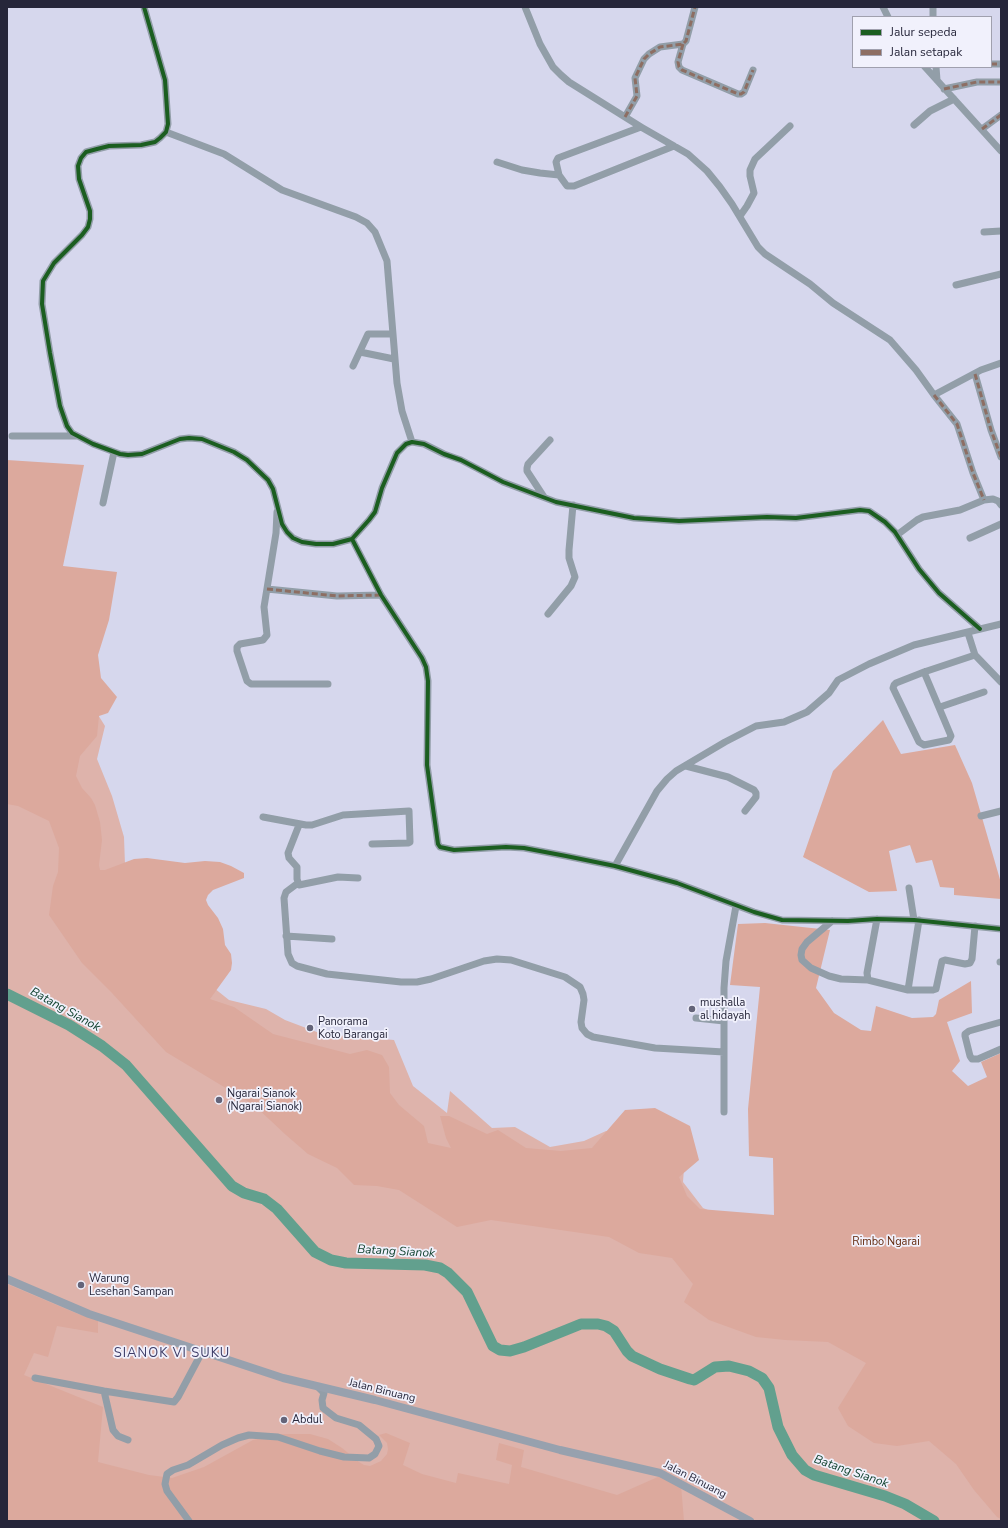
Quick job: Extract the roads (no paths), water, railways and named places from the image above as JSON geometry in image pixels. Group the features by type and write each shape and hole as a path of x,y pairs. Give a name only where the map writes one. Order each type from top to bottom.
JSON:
{"main road":[{"name":"Jalan Binuang","path":"7,1279 89,1314 283,1378 319,1388 375,1400 560,1450 660,1473 750,1521"}],"street":[{"path":"144,7 165,80 168,124 166,132 155,142 141,145 108,146 86,152 81,158 78,166 79,179 90,211 88,227 82,236 54,263 43,281 42,304 60,406 67,426 72,434 114,452 128,455 142,454 180,438 202,439 229,450 248,460 268,480 278,504 282,524 287,532 293,538 302,542 316,544 333,544 352,539 370,520 375,512 382,488 397,454 406,444 412,442 424,444 444,454 462,460 503,482 556,502 634,518 679,521 767,517 796,518 860,510 869,511 885,522 897,535 929,583 980,629"},
{"path":"525,7 540,44 553,66 561,75 569,82 641,127 688,154 707,171 728,198 758,246 766,254 810,284 839,308 890,340 916,370 956,424 984,500"},
{"path":"695,7 686,41 683,44 678,62 679,67 682,70 738,94 742,94 744,92 753,70"},
{"path":"883,7 888,16"},
{"path":"625,117 637,96 635,78 646,56 660,47 683,44"},
{"path":"926,68 944,90 1001,151"},
{"path":"936,68 937,80"},
{"path":"944,90 977,82 1001,82"},
{"path":"914,125 930,111 954,99"},
{"path":"982,129 1001,115"},
{"path":"740,216 748,206 754,193 750,170 755,159 790,126"},
{"path":"641,127 560,156 556,162 560,175 567,186 572,187 674,146"},
{"path":"166,132 224,154 282,190 356,217 367,223 375,232 387,261 394,359 402,411 412,442"},
{"path":"497,162 540,174 560,175"},
{"path":"984,232 1001,231"},
{"path":"956,286 1001,274"},
{"path":"354,366 368,334 392,334"},
{"path":"360,352 394,359"},
{"path":"934,395 975,374 1001,363"},
{"path":"975,374 991,430 1001,457"},
{"path":"12,436 76,436"},
{"path":"544,497 527,471 527,468 528,464 550,440"},
{"path":"104,503 114,452"},
{"path":"897,535 917,520 960,510 984,500 993,499 998,501 1001,505"},
{"path":"278,504 276,533 264,607 267,635 263,640 240,644 237,647 237,651 247,681 251,684 328,684"},
{"path":"548,614 571,586 575,577 568,550 573,505"},
{"path":"970,538 1001,524"},
{"path":"352,539 381,595 414,645 426,667 428,681 427,765 438,844 440,847 454,850 506,847 524,848 615,866 676,883 736,906 782,920 917,920 1001,929"},
{"path":"267,589 337,596 381,595"},
{"path":"615,866 657,791 667,779 686,766 725,742 756,726 784,722 807,712 829,693 838,680 869,664 914,645 1001,624"},
{"path":"968,633 975,655 1001,682"},
{"path":"924,672 940,707 951,738 949,740 921,744 893,688 896,683 924,672 975,655"},
{"path":"940,707 984,692"},
{"path":"686,766 728,777 754,790 756,797 745,811"},
{"path":"263,817 299,825 312,824 343,815 409,811 410,842 372,844"},
{"path":"981,816 1001,811"},
{"path":"298,883 297,867 289,858 288,853 299,825"},
{"path":"298,883 299,885 303,886 338,877 358,878"},
{"path":"298,883 286,892 284,898 289,959 292,964 296,966 327,974 417,982 431,979 484,961 497,959 511,960 565,977 580,987 584,994 581,1022 582,1028 587,1034 593,1037 655,1048 724,1052"},
{"path":"908,990 917,920 909,888"},
{"path":"724,1112 724,1021 726,961 736,906"},
{"path":"868,980 867,973 877,919"},
{"path":"832,921 807,942 800,955 802,960 811,968 829,976 841,979 868,980 908,990 936,989 942,961 945,960 964,964 970,963 972,959 975,926"},
{"path":"286,936 332,939"},
{"path":"696,1018 724,1021"},
{"path":"1001,1022 969,1031 965,1034 965,1036 972,1059 978,1059 1001,1049"},
{"path":"35,1378 174,1402 178,1398 202,1352"},
{"path":"189,1521 167,1491 165,1484 167,1474 173,1470 188,1465 222,1445 238,1438 249,1435 278,1437 320,1451 344,1457 369,1458 375,1454 379,1446 376,1439 359,1425 336,1418 323,1408 322,1400 324,1393 319,1388"},
{"path":"104,1391 113,1430 118,1436 128,1440"}],"waterway":[{"name":"Batang Sianok","path":"7,994 69,1025 102,1046 126,1065 232,1186 244,1193 264,1199 277,1209 315,1252 331,1260 346,1263 425,1265 440,1268 448,1273 467,1292 493,1346 500,1350 510,1351 524,1347 581,1324 598,1324 606,1326 614,1331 632,1356 660,1369 690,1379 694,1380 715,1367 729,1366 749,1371 762,1378 769,1388 778,1427 792,1455 805,1470 814,1475 885,1496 905,1504 934,1521"}],"place":[{"name":"mushalla al hidayah","path":"692,1009"},
{"name":"Panorama Koto Barangai","path":"310,1028"},
{"name":"Ngarai Sianok (Ngarai Sianok)","path":"219,1100"},
{"name":"Warung Lesehan Sampan","path":"81,1285"},
{"name":"Abdul","path":"284,1420"}],"district":[{"name":"SIANOK VI SUKU","path":"172,1354"}],"park label":[{"name":"Rimbo Ngarai","path":"886,1242"}]}
